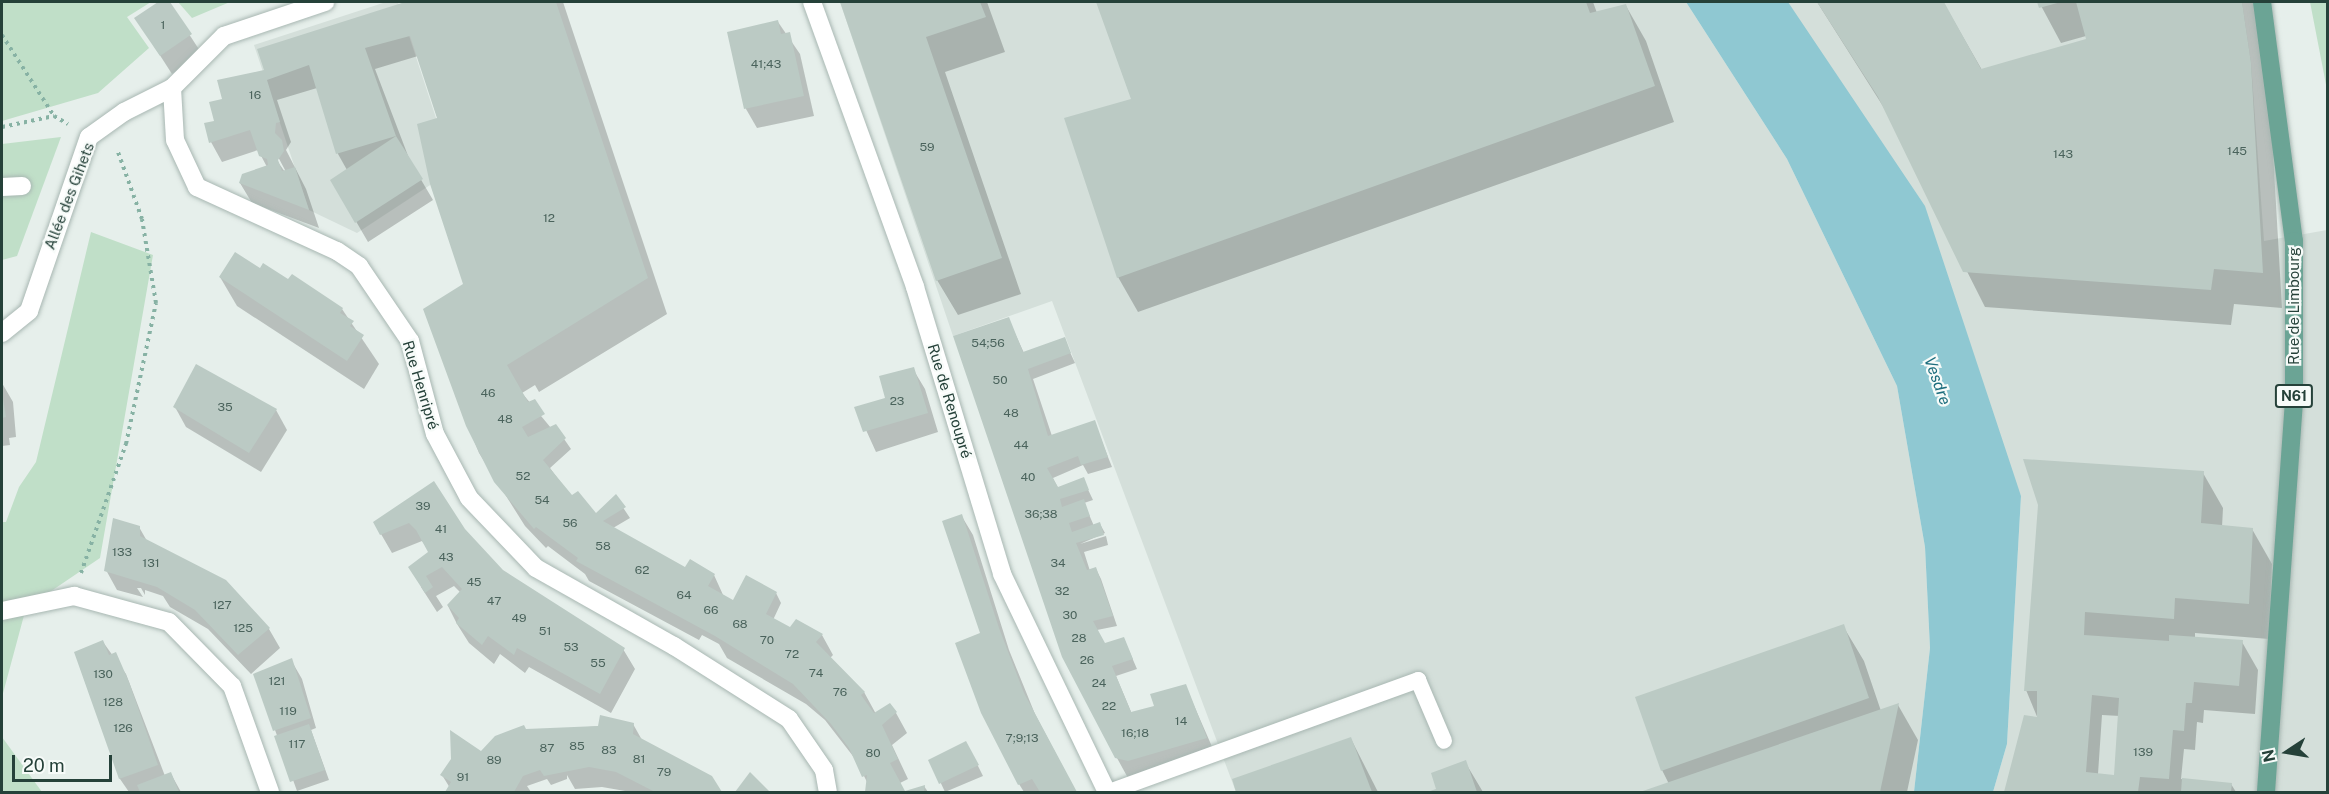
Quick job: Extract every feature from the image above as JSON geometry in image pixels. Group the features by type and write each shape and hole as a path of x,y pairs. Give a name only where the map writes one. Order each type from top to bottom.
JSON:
{"main road":[{"name":"Rue de Limbourg","path":"2262,2 2294,241 2294,401 2266,792"}],"street":[{"path":"172,88 224,36 325,2"},
{"name":"Rue de Renoupré","path":"812,2 915,287 1002,574 1108,792"},
{"name":"Allée des Gihets","path":"2,333 29,311 89,137 108,123 172,88"},
{"name":"Rue Henripré","path":"172,88 175,140 197,187 337,251 359,266 410,340 435,434 469,498 536,568 674,646 789,719 824,770 828,792"},
{"path":"2,187 22,186"},
{"path":"2,611 74,596 169,622 232,686 270,792"}],"lane":[{"path":"1108,792 1418,680 1444,741"}],"path":[{"path":"2,35 54,116 89,137"},
{"path":"2,128 54,116"},
{"path":"87,552 126,444 156,303 142,219 108,123"}],"shaded area":[{"path":"386,2 398,2 453,170 357,233 309,210 254,45"},
{"path":"840,2 1686,2 1787,159 1897,386 1925,547 1930,648 1914,792 1236,792 1052,301 953,336"},
{"path":"1788,2 2242,2 2251,63 2264,241 2327,230 2327,792 1993,792 2007,744 2021,496"}],"green space":[{"path":"2,2 151,2 127,17 149,48 98,93 2,121"},
{"path":"178,2 230,2 192,18"},
{"path":"2310,2 2327,2 2327,90 2323,69"},
{"path":"61,137 17,256 2,260 2,144"},
{"path":"91,232 153,255 100,558 26,608 2,697 2,522 6,522 19,487 36,462"},
{"path":"2,737 42,792 2,792"}],"water":[{"name":"Vesdre","path":"1686,2 1788,2 1925,206 2021,496 2007,744 1993,792 1914,792 1930,648 1925,547 1897,386 1787,159"}],"building":[{"path":"158,2 170,2 192,34 160,56 134,18"},
{"path":"405,2 556,2 648,278 507,365 528,402 535,399 545,414 522,427 528,437 556,424 566,438 543,460 572,495 578,491 596,513 616,494 626,507 603,521 685,567 690,559 715,574 708,586 733,600 746,575 777,592 766,614 790,627 796,619 823,634 816,642 865,692 861,695 874,713 890,703 897,712 882,725 898,759 890,763 905,791 925,785 924,792 865,792 867,775 862,777 849,748 831,724 793,684 715,636 576,561 578,558 536,527 534,529 494,482 466,426 423,309 463,284 430,184 417,124 437,118 410,36 365,48 396,136 336,154 309,65 267,80 280,122 276,123 275,133 282,140 284,151 278,160 282,171 295,167 309,210 239,183 242,174 268,165 267,159 259,156 250,130 209,143 204,123 214,121 209,102 222,99 217,80 264,70 257,49"},
{"path":"840,2 980,2 986,17 926,37 1002,258 936,281"},
{"path":"1096,2 1586,2 1590,13 1626,4 1655,86 1117,278 1064,118 1131,99"},
{"path":"1817,2 1944,2 1981,69 2086,39 2076,2 2242,2 2251,63 2263,273 2214,269 2211,290 1963,272 1878,97"},
{"path":"2037,2 2061,2 2039,8"},
{"path":"778,20 781,34 790,32 804,96 744,109 727,32"},
{"path":"396,136 423,179 355,223 330,180"},
{"path":"235,252 260,268 263,263 288,279 292,274 343,308 340,313 354,321 350,326 364,335 347,361 219,277"},
{"path":"1009,317 1023,352 1065,337 1071,353 1028,369 1048,436 1095,420 1108,457 1081,465 1078,456 1047,468 1058,487 1084,477 1089,490 1060,499 1062,507 1084,499 1090,516 1069,523 1072,532 1100,522 1104,535 1076,543 1087,570 1096,567 1113,616 1093,621 1105,643 1124,637 1133,659 1112,666 1131,712 1154,706 1150,694 1186,684 1207,738 1128,761 1115,758 1062,657 953,336"},
{"path":"196,364 277,409 249,453 173,407"},
{"path":"914,367 928,413 863,432 854,407 885,398 879,376"},
{"path":"2,392 6,417 2,418"},
{"path":"2023,459 2204,471 2201,523 2253,528 2249,604 2175,598 2174,619 2085,612 2084,635 2169,641 2169,635 2243,640 2239,686 2194,682 2192,703 2186,703 2184,731 2173,730 2169,779 2140,777 2138,792 2004,792 2024,715 2037,717 2037,691 2024,691 2038,505","holes":["2092,695 2119,698 2114,775 2086,772"]},
{"path":"434,481 465,529 503,570 625,648 600,694 517,648 514,655 488,636 482,645 456,623 459,618 447,605 462,589 442,567 426,576 433,587 425,593 408,567 428,552 416,530 409,523 380,535 373,522"},
{"path":"962,514 999,628 1024,693 1077,792 1040,792 1032,779 1018,785 981,713 955,643 980,633 942,521"},
{"path":"113,518 140,526 140,536 226,580 270,628 238,655 195,610 157,587 104,571"},
{"path":"1844,624 1869,698 1661,771 1635,697"},
{"path":"103,640 109,655 116,652 158,765 119,779 74,652"},
{"path":"292,658 311,718 273,731 253,674"},
{"path":"1899,703 1880,792 1640,792"},
{"path":"600,715 634,723 633,734 712,776 722,792 655,792 616,772 589,767 544,776 540,770 523,776 514,792 445,792 451,782 440,775 451,759 450,730 481,751 495,736 524,725 526,729 598,726"},
{"path":"309,724 325,770 290,782 274,736"},
{"path":"1351,737 1372,792 1236,792 1232,779"},
{"path":"966,741 979,765 939,784 928,760"},
{"path":"1466,760 1477,792 1427,792 1436,789 1431,773"},
{"path":"171,772 179,792 140,792 137,785"},
{"path":"750,772 770,792 735,792"},
{"path":"2182,778 2232,783 2231,792 2181,792"}]}
